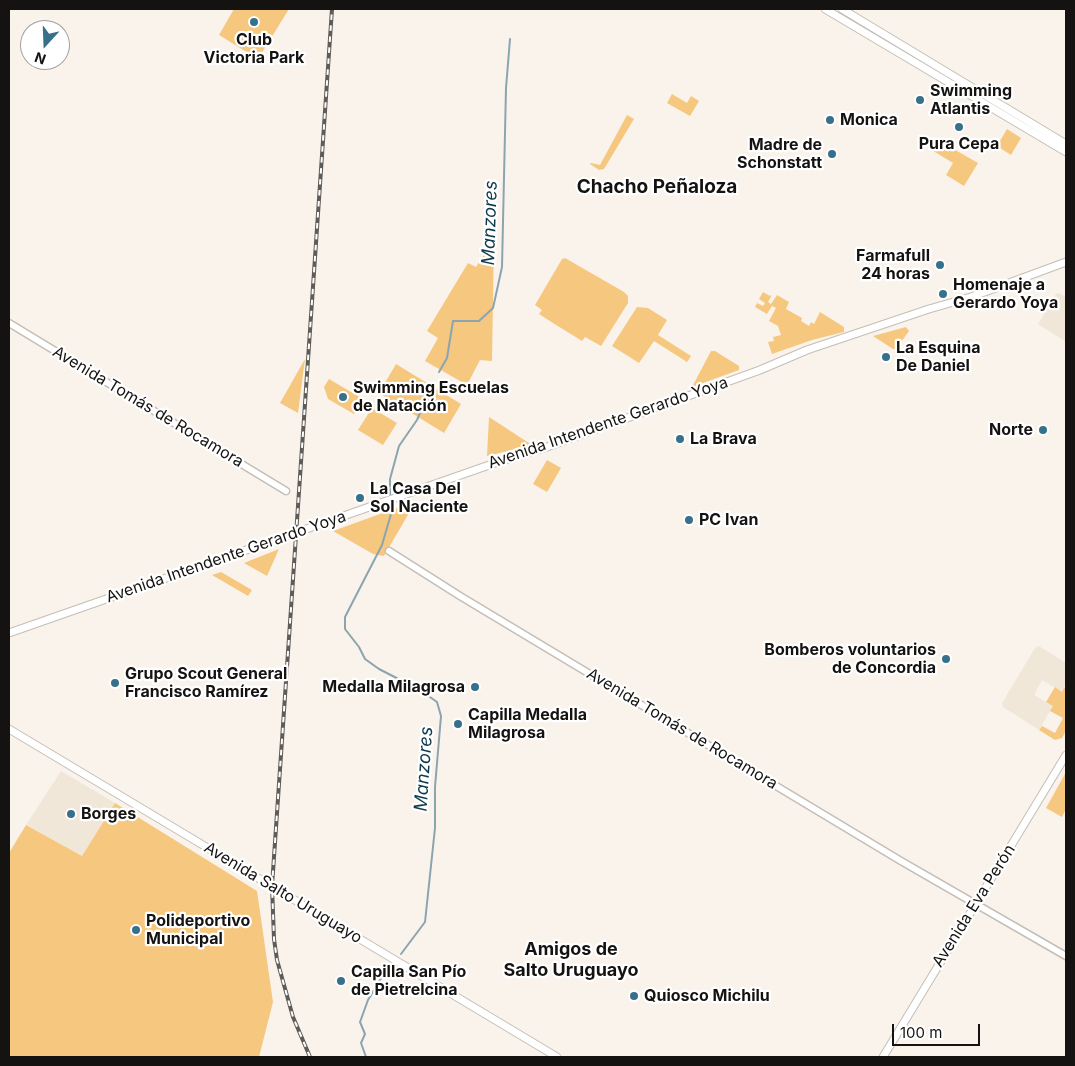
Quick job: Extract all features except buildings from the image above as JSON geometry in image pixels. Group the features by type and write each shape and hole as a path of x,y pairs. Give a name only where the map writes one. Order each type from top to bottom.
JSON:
{"main road":[{"path":"825,9 1066,152"},
{"path":"842,9 1066,144"},
{"name":"Avenida Intendente Gerardo Yoya","path":"9,633 495,463 547,447 760,370 808,350 929,309 971,297 1066,262"},
{"name":"Avenida Salto Uruguayo","path":"9,729 557,1057"},
{"name":"Avenida Eva Perón","path":"883,1057 1066,755"}],"street":[{"name":"Avenida Tomás de Rocamora","path":"9,323 286,491"},
{"name":"Avenida Tomás de Rocamora","path":"389,551 460,596 876,846 1066,956"}],"shaded area":[{"name":"Club Victoria Park","path":"234,9 289,9 258,59 219,35"},
{"path":"672,94 687,103 691,96 699,101 690,116 667,103"},
{"path":"627,115 634,119 604,169 599,170 590,164 600,165"},
{"path":"1007,129 1021,138 1011,155 997,146"},
{"path":"936,139 978,163 964,186 946,175 953,163 930,149"},
{"path":"494,239 492,361 480,360 467,385 425,361 438,338 427,331 468,263 476,267"},
{"path":"565,258 628,296 628,303 601,346 585,337 582,341 553,323 539,314 542,310 535,305 562,259"},
{"path":"763,292 770,296 772,295 768,302 771,304 777,295 789,302 786,309 802,318 801,321 809,326 811,322 814,324 820,312 844,327 844,332 812,340 772,354 768,342 774,341 773,337 781,335 778,326 769,321 776,308 772,306 767,314 755,307 757,303 763,306 765,303 759,299"},
{"path":"1059,293 1066,297 1066,342 1038,324 1056,294"},
{"path":"637,307 648,308 667,320 658,335 691,356 687,362 654,341 639,363 612,346"},
{"path":"906,327 909,331 896,349 873,336"},
{"path":"711,351 715,351 739,366 739,370 692,387"},
{"path":"305,359 298,413 280,403"},
{"path":"396,364 461,404 444,433 379,393"},
{"name":"Swimming Escuelas de Natación","path":"329,379 363,399 354,414 328,399 324,387"},
{"path":"372,408 397,423 383,445 358,430"},
{"path":"489,417 532,445 487,456"},
{"path":"547,460 561,468 547,492 533,484"},
{"path":"416,501 384,556 373,554 333,531"},
{"path":"279,549 267,576 244,563"},
{"path":"221,572 252,590 248,596 212,575"},
{"path":"1039,646 1066,663 1066,684 1062,692 1042,680 1034,695 1053,706 1039,730 1003,707 1002,703 1035,648"},
{"path":"1055,687 1062,692 1064,688 1066,689 1066,731 1062,738 1055,740 1039,730 1042,726 1055,733 1063,718 1050,711 1053,706 1046,702"},
{"name":"Borges","path":"61,771 115,803 82,856 26,825"},
{"path":"1066,772 1066,809 1062,817 1046,808"},
{"name":"Polideportivo Municipal","path":"115,803 257,891 273,1002 259,1057 9,1057 9,853 26,825 82,856"}],"waterway":[{"name":"Manzores","path":"439,372 447,358 453,321 479,321 493,308 502,267 506,88 510,39"},
{"name":"Manzores","path":"390,495 390,479 399,446 417,420 430,389"},
{"name":"Manzores","path":"391,514 382,545 345,617 345,629 359,647 365,659 379,669 420,690 437,702 441,716 435,787 435,828 425,922 401,954"},
{"name":"Manzores","path":"366,1057 361,1043 365,1034 360,1022 368,1000 389,965"}],"railway":[{"path":"310,1057 293,1017 277,960 274,939 272,886 332,9"}],"place":[{"name":"Club Victoria Park","path":"254,22"},
{"name":"Swimming Atlantis","path":"920,100"},
{"name":"Monica","path":"830,120"},
{"name":"Pura Cepa","path":"959,127"},
{"name":"Madre de Schonstatt","path":"832,154"},
{"name":"Farmafull 24 horas","path":"940,265"},
{"name":"Homenaje a Gerardo Yoya","path":"943,294"},
{"name":"La Esquina De Daniel","path":"886,357"},
{"name":"Swimming Escuelas de Natación","path":"343,397"},
{"name":"Norte","path":"1043,430"},
{"name":"La Brava","path":"680,439"},
{"name":"La Casa Del Sol Naciente","path":"360,498"},
{"name":"PC Ivan","path":"689,520"},
{"name":"Bomberos voluntarios de Concordia","path":"946,659"},
{"name":"Grupo Scout General Francisco Ramírez","path":"115,683"},
{"name":"Medalla Milagrosa","path":"475,687"},
{"name":"Capilla Medalla Milagrosa","path":"458,724"},
{"name":"Borges","path":"71,814"},
{"name":"Polideportivo Municipal","path":"136,930"},
{"name":"Capilla San Pío de Pietrelcina","path":"341,981"},
{"name":"Quiosco Michilu","path":"634,996"}],"district":[{"name":"Chacho Peñaloza","path":"657,187"},
{"name":"Amigos de Salto Uruguayo","path":"571,960"}]}
